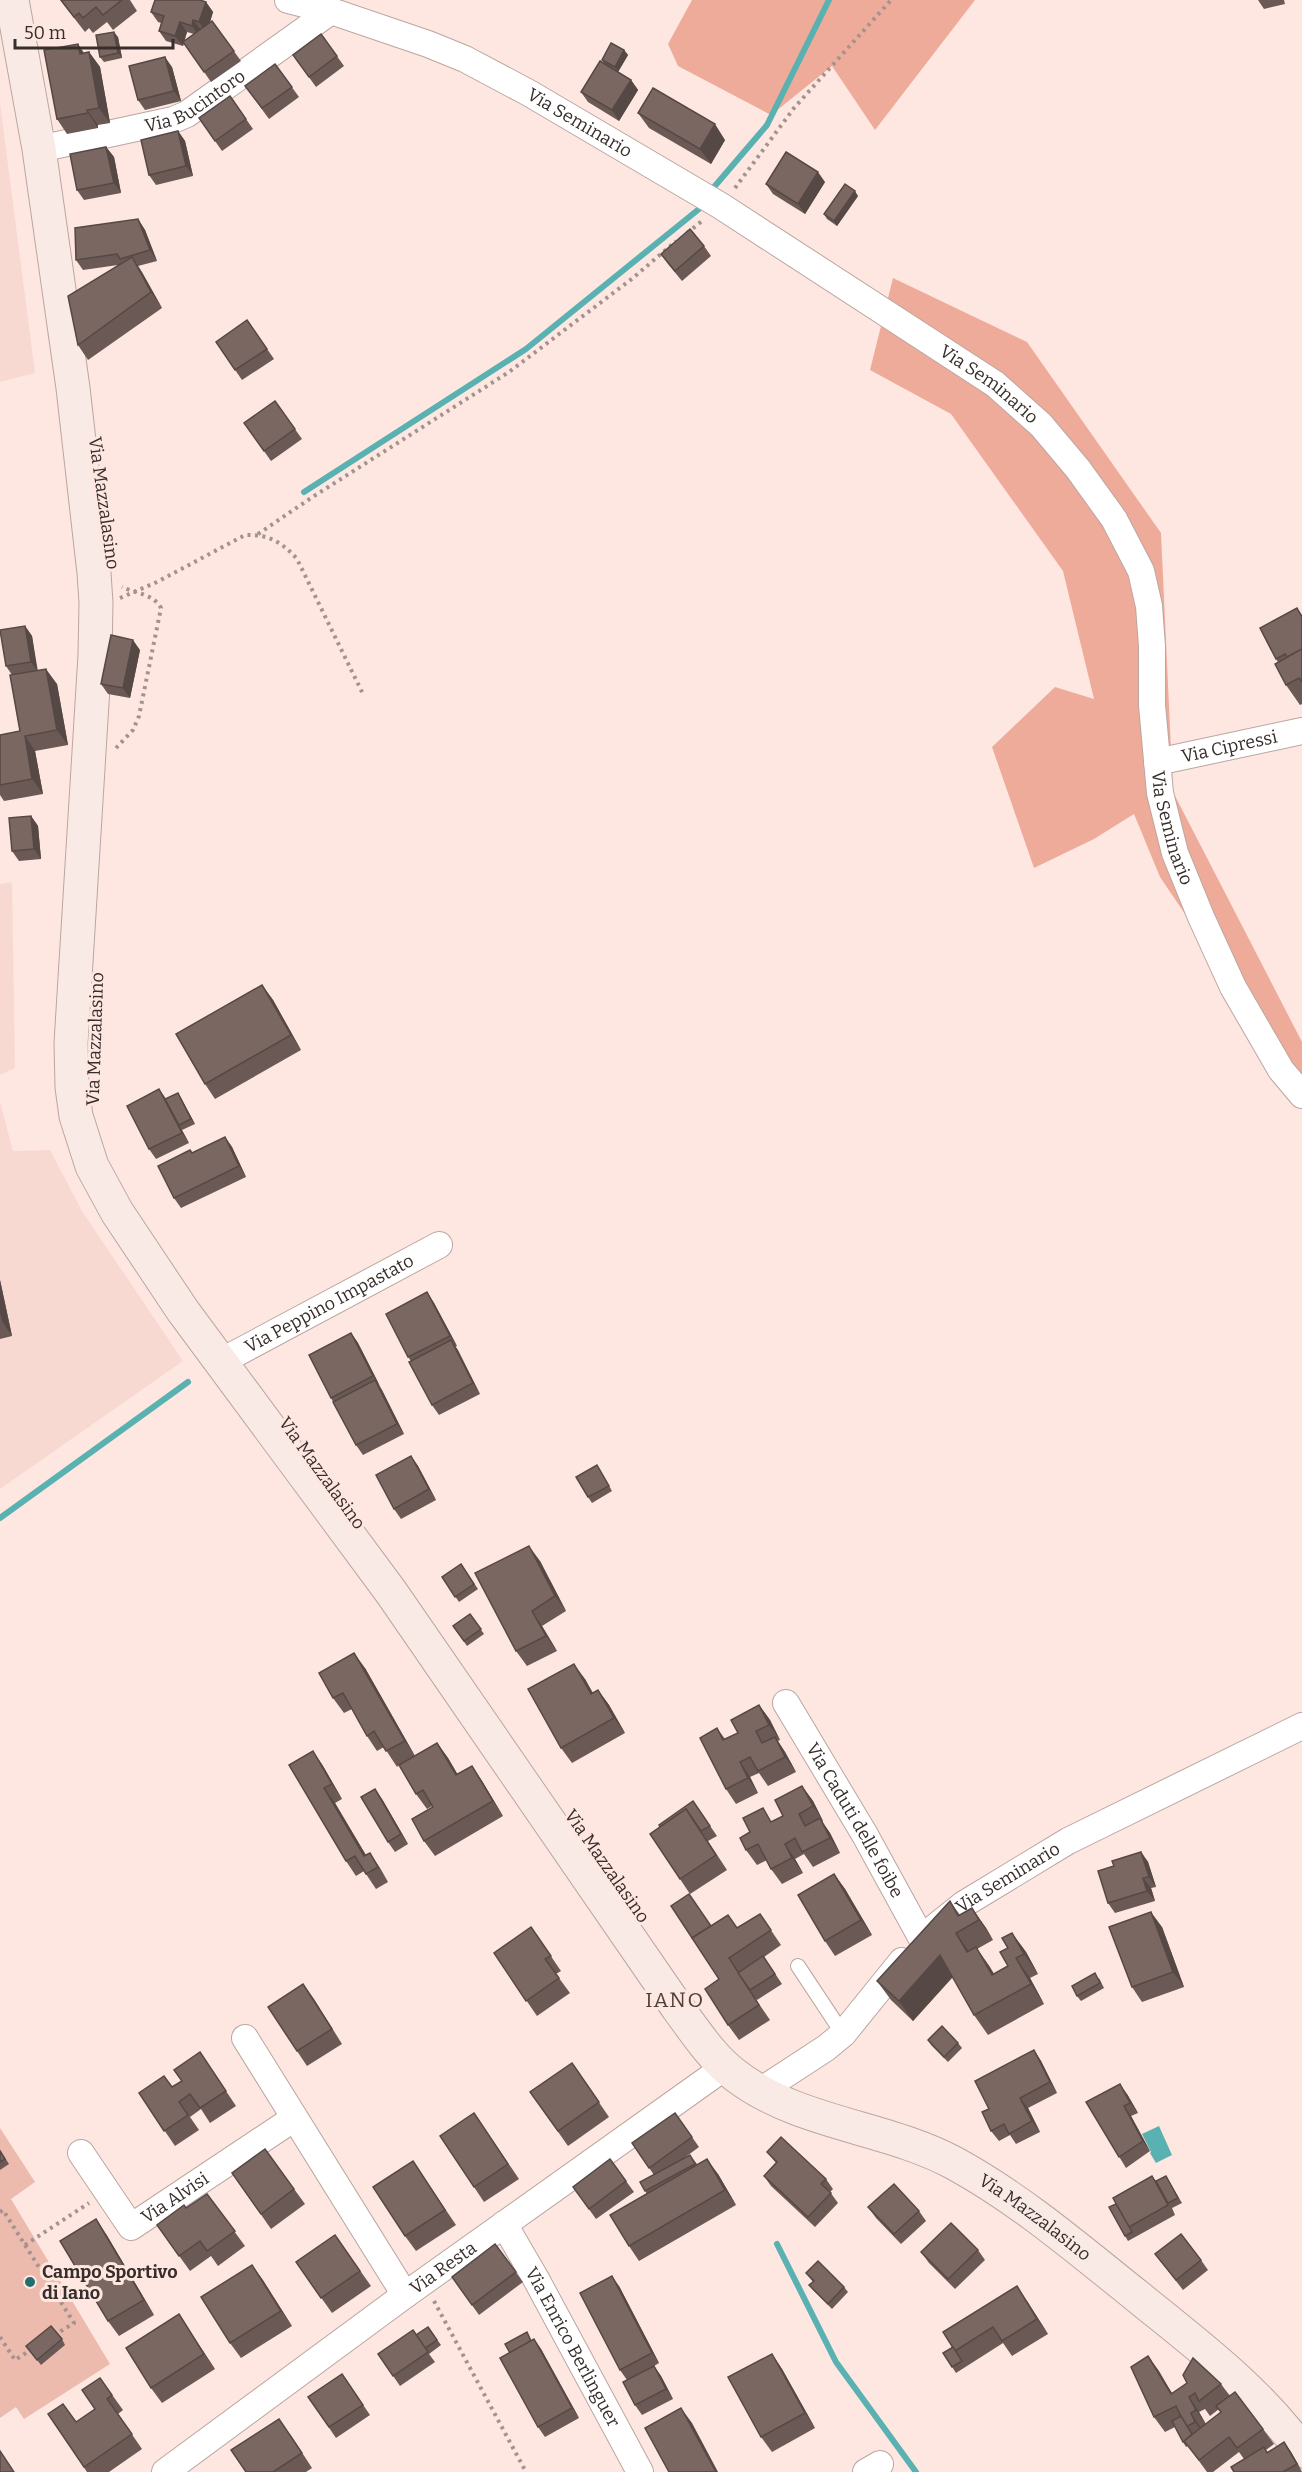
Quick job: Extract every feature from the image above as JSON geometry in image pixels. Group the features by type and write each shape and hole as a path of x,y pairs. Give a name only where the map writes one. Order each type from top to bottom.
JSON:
{"main road":[{"name":"Via Mazzalasino","path":"19,6 73,388 107,594 71,1043 72,1088 76,1116 92,1166 117,1212 220,1362 391,1592 676,2007 711,2053 725,2067 760,2091 815,2114 913,2144 985,2181 1057,2231 1236,2377 1271,2411 1302,2451"}],"street":[{"name":"Via Seminario","path":"288,0 397,32 465,59 529,93 721,206 995,384 1041,425 1114,519 1141,571 1149,606 1152,705 1160,793 1169,832 1185,881 1233,987 1281,1070 1302,1095"},
{"name":"Via Bucintoro","path":"39,149 173,120 187,114 331,12"},
{"name":"Via Cipressi","path":"1157,762 1302,730"},
{"name":"Via Peppino Impastato","path":"220,1362 439,1245"},
{"name":"Via Caduti delle foibe","path":"786,1703 865,1835 922,1939"},
{"name":"Via Seminario","path":"760,2091 826,2048 843,2034 922,1939 964,1904 1068,1841 1302,1726"},
{"path":"245,2038 293,2119 414,2289"},
{"name":"Via Resta","path":"165,2472 414,2289 725,2067"},
{"name":"Via Alvisi","path":"81,2153 131,2228 293,2119"},
{"name":"Via Enrico Berlinguer","path":"504,2224 640,2472"}],"lane":[{"path":"798,1966 843,2034"}],"path":[{"path":"258,534 509,372 633,278 663,251 721,206 794,108 891,0"},
{"path":"107,594 135,592 244,535 258,534 274,539 286,546 297,559 363,694"},
{"name":"Via Mazzalasino","path":"107,594 135,592 150,597 160,604 160,616 139,716 133,730 112,756"},
{"path":"25,2245 108,2192"},
{"path":"0,2212 3,2210 74,2323 44,2342"},
{"path":"414,2289 526,2472"},
{"path":"0,2337 15,2360 34,2348"}],"shaded area":[{"path":"692,0 975,0 875,130 832,66 771,115 678,66 668,44"},
{"path":"0,103 35,373 0,382"},
{"path":"893,278 1027,342 1161,533 1173,792 1302,1042 1302,1087 1160,877 1134,814 1094,839 1034,868 992,747 1055,687 1094,699 1063,571 951,414 870,370"},
{"path":"12,882 15,1068 0,1075 0,884"},
{"path":"0,1102 13,1151 50,1150 82,1211 183,1361 0,1489"},
{"name":"Campo Sportivo di Iano","path":"0,2128 35,2182 11,2199 110,2364 24,2419 16,2407 0,2418"}],"water":[{"path":"1159,2126 1172,2155 1156,2163 1142,2134"}],"building":[{"path":"61,0 122,0 103,15 96,7 83,18 79,13 74,17"},
{"path":"155,0 206,2 199,22 193,20 192,26 180,22 175,36 159,31 164,16 151,12"},
{"path":"212,21 234,51 204,72 183,42"},
{"path":"114,32 118,53 100,57 96,35"},
{"path":"321,34 337,56 309,77 293,55"},
{"path":"611,43 624,50 615,67 602,60"},
{"path":"78,44 80,54 89,52 99,108 87,110 88,113 57,119 44,50"},
{"path":"165,57 174,91 138,100 129,66"},
{"path":"600,61 631,80 612,110 581,92"},
{"path":"275,64 292,87 262,108 245,86"},
{"path":"653,88 715,124 700,149 638,113"},
{"path":"230,96 246,119 215,141 199,118"},
{"path":"178,131 186,166 149,175 141,140"},
{"path":"106,147 114,183 77,190 70,154"},
{"path":"786,152 818,172 798,204 766,184"},
{"path":"845,184 855,191 834,221 824,214"},
{"path":"138,219 150,250 120,259 117,254 76,260 75,228"},
{"path":"690,229 704,246 675,271 661,254"},
{"path":"132,257 151,292 78,345 68,296"},
{"path":"247,320 267,349 235,370 216,342"},
{"path":"275,401 295,429 264,451 244,423"},
{"path":"1297,608 1302,617 1302,649 1287,657 1285,654 1276,659 1260,628"},
{"path":"25,626 31,662 6,666 0,630"},
{"path":"111,635 133,640 123,688 101,684"},
{"path":"1302,649 1302,682 1299,678 1286,685 1275,664"},
{"path":"46,669 57,730 25,736 32,779 0,785 0,735 20,731 10,675"},
{"path":"31,816 34,849 12,851 9,818"},
{"path":"262,985 291,1035 205,1084 176,1034"},
{"path":"159,1089 182,1133 149,1149 127,1106"},
{"path":"178,1093 191,1119 179,1125 165,1099"},
{"path":"225,1137 239,1166 174,1198 158,1166 190,1150 192,1153"},
{"path":"427,1292 450,1336 408,1357 386,1314"},
{"path":"351,1333 373,1376 331,1398 309,1355"},
{"path":"451,1340 473,1383 432,1405 409,1362"},
{"path":"375,1380 397,1424 356,1445 333,1402"},
{"path":"411,1456 429,1489 394,1509 376,1475"},
{"path":"597,1465 609,1486 588,1497 576,1477"},
{"path":"529,1546 555,1596 532,1611 546,1636 516,1651 475,1573"},
{"path":"461,1564 474,1584 455,1597 442,1577"},
{"path":"470,1614 481,1629 464,1641 453,1626"},
{"path":"354,1653 405,1741 386,1751 374,1731 367,1736 343,1693 333,1698 319,1673"},
{"path":"574,1664 591,1694 598,1690 614,1718 561,1748 528,1689"},
{"path":"759,1705 769,1725 756,1731 762,1743 775,1737 785,1757 758,1771 750,1757 740,1762 748,1778 726,1789 700,1738 717,1728 723,1740 738,1733 731,1720"},
{"path":"437,1743 456,1775 472,1766 493,1801 424,1841 412,1819 433,1807 423,1790 416,1794 399,1765"},
{"path":"313,1751 332,1784 324,1788 364,1856 370,1853 378,1867 366,1874 355,1856 346,1861 289,1765"},
{"path":"802,1786 813,1806 799,1814 805,1826 820,1818 830,1838 802,1852 795,1838 785,1844 792,1858 771,1869 758,1844 746,1850 740,1838 750,1832 743,1818 763,1808 771,1822 783,1816 775,1800"},
{"path":"375,1789 401,1834 388,1842 361,1797"},
{"path":"693,1801 710,1826 701,1831 686,1809 660,1827 659,1825"},
{"path":"686,1809 716,1855 680,1879 650,1834"},
{"path":"1141,1852 1149,1877 1143,1878 1147,1891 1108,1903 1098,1871 1114,1866 1112,1861"},
{"path":"834,1874 861,1920 825,1941 798,1895"},
{"path":"689,1894 711,1926 692,1938 671,1906"},
{"path":"950,1901 958,1916 972,1908 979,1920 956,1933 967,1952 976,1947 992,1975 1008,1966 1000,1952 1008,1948 1002,1938 1012,1933 1024,1954 1016,1958 1031,1984 974,2015 940,1955 899,2001 877,1981"},
{"path":"1151,1912 1173,1972 1132,1987 1109,1927"},
{"path":"760,1914 771,1930 729,1958 759,2005 728,2025 705,1989 719,1979 692,1938 728,1915 737,1928"},
{"path":"531,1927 551,1956 545,1959 559,1978 526,2001 494,1953"},
{"path":"763,1956 775,1974 750,1990 738,1973"},
{"path":"1095,1973 1100,1983 1077,1996 1072,1986"},
{"path":"303,1984 332,2029 297,2051 268,2007"},
{"path":"942,2026 958,2043 944,2057 928,2040"},
{"path":"1034,2050 1050,2082 1020,2098 1032,2121 1009,2134 1004,2124 991,2131 982,2112 989,2109 975,2081"},
{"path":"200,2052 226,2091 200,2108 190,2094 179,2102 188,2115 164,2131 139,2093 164,2076 172,2087 182,2081 174,2070"},
{"path":"572,2063 599,2102 558,2131 530,2092"},
{"path":"1120,2084 1130,2103 1124,2106 1143,2141 1119,2157 1086,2102"},
{"path":"474,2113 508,2164 474,2187 440,2136"},
{"path":"675,2113 692,2137 649,2168 632,2143"},
{"path":"781,2137 826,2179 821,2184 831,2193 808,2217 764,2176 777,2162 767,2152"},
{"path":"265,2149 294,2189 261,2214 232,2173"},
{"path":"0,2151 5,2159 0,2162"},
{"path":"690,2155 695,2164 645,2191 640,2182"},
{"path":"610,2159 626,2181 589,2209 573,2187"},
{"path":"707,2159 725,2190 629,2246 610,2215"},
{"path":"413,2161 445,2210 405,2236 373,2187"},
{"path":"1152,2176 1168,2205 1129,2227 1113,2198"},
{"path":"1166,2176 1178,2198 1168,2203 1156,2181"},
{"path":"894,2184 919,2211 894,2234 868,2207"},
{"path":"207,2194 235,2231 207,2251 200,2241 179,2256 157,2225 184,2205 186,2208"},
{"path":"1116,2204 1132,2232 1125,2236 1109,2207"},
{"path":"96,2219 144,2300 108,2321 60,2241"},
{"path":"951,2223 978,2250 948,2279 921,2252"},
{"path":"1181,2234 1201,2260 1176,2280 1155,2254"},
{"path":"335,2235 360,2271 321,2298 296,2262"},
{"path":"495,2244 516,2272 472,2305 452,2277"},
{"path":"818,2261 844,2287 828,2304 809,2285 814,2281 806,2273"},
{"path":"252,2265 281,2311 230,2343 201,2297"},
{"path":"612,2276 652,2353 620,2370 580,2293"},
{"path":"1017,2286 1037,2319 1002,2341 993,2327 955,2351 943,2332"},
{"path":"179,2314 204,2354 151,2388 126,2348"},
{"path":"51,2326 62,2339 37,2360 26,2346"},
{"path":"428,2327 437,2340 425,2348 416,2335"},
{"path":"413,2330 428,2352 393,2376 378,2354"},
{"path":"527,2332 531,2341 510,2353 505,2344"},
{"path":"534,2339 572,2408 538,2427 500,2358"},
{"path":"953,2347 962,2361 952,2367 943,2353"},
{"path":"772,2354 805,2413 761,2437 728,2377"},
{"path":"1148,2356 1171,2394 1187,2383 1183,2375 1193,2358 1221,2384 1199,2401 1195,2393 1189,2397 1196,2410 1191,2413 1195,2422 1186,2427 1176,2406 1154,2417 1131,2367"},
{"path":"654,2366 666,2389 635,2405 623,2382"},
{"path":"342,2374 363,2405 329,2427 308,2397"},
{"path":"100,2378 112,2395 107,2399 132,2434 84,2467 48,2414 63,2404 76,2422 95,2409 82,2390"},
{"path":"1235,2392 1263,2429 1237,2448 1229,2437 1199,2460 1184,2441 1221,2412 1216,2406"},
{"path":"681,2408 716,2472 669,2472 645,2428"},
{"path":"1181,2416 1192,2434 1183,2442 1172,2421"},
{"path":"279,2419 302,2453 273,2472 246,2472 231,2450"},
{"path":"1284,2442 1297,2464 1283,2472 1234,2472 1231,2467 1264,2447 1267,2453"},
{"path":"0,2451 14,2472 0,2472"}],"waterway":[{"path":"714,187 767,125 829,0"},
{"path":"304,492 526,349 699,209"},
{"path":"0,1518 188,1382"},
{"path":"777,2244 836,2362 916,2472"}],"place":[{"name":"Campo Sportivo di Iano","path":"30,2282"}],"district":[{"name":"IANO","path":"675,2000"}]}
